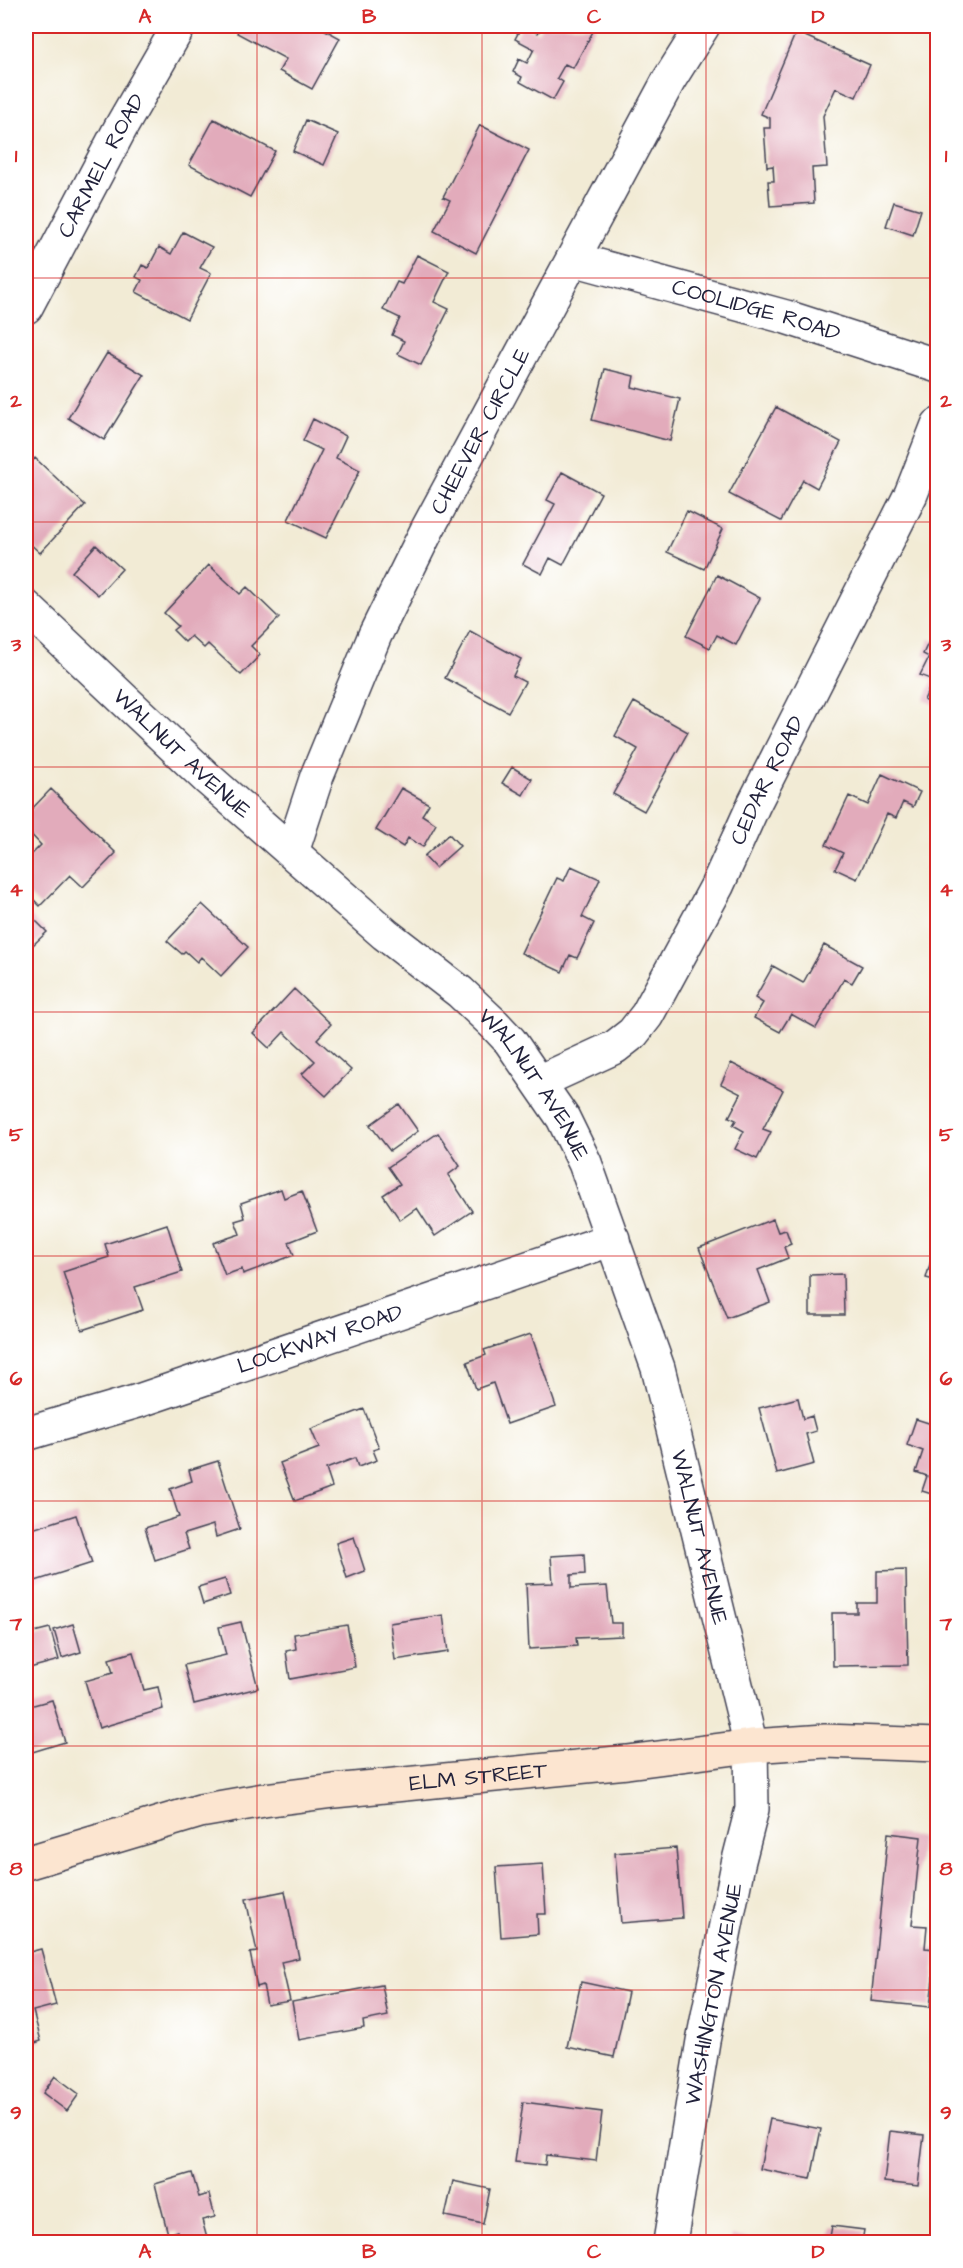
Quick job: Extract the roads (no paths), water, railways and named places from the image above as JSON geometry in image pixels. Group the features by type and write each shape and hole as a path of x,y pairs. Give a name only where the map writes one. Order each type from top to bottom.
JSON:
{"main road":[{"name":"ELM STREET","path":"26,1863 200,1811 333,1791 627,1762 751,1746 825,1741 938,1745"}],"street":[{"name":"CARMEL ROAD","path":"26,307 121,127 178,26"},
{"name":"CHEEVER CIRCLE","path":"292,852 316,776 375,635 428,528 669,80 703,26"},
{"name":"COOLIDGE ROAD","path":"573,259 786,317 938,366"},
{"name":"CEDAR ROAD","path":"539,1082 615,1047 633,1033 646,1015 717,886 764,784 911,494 938,425"},
{"name":"WALNUT AVENUE","path":"26,607 207,778 385,934 460,992 494,1024 539,1082 563,1118 585,1163 658,1368 751,1746"},
{"name":"LOCKWAY ROAD","path":"26,1434 138,1401 613,1239"},
{"name":"WASHINGTON AVENUE","path":"670,2242 703,2041 738,1864 752,1809 751,1746"}]}
